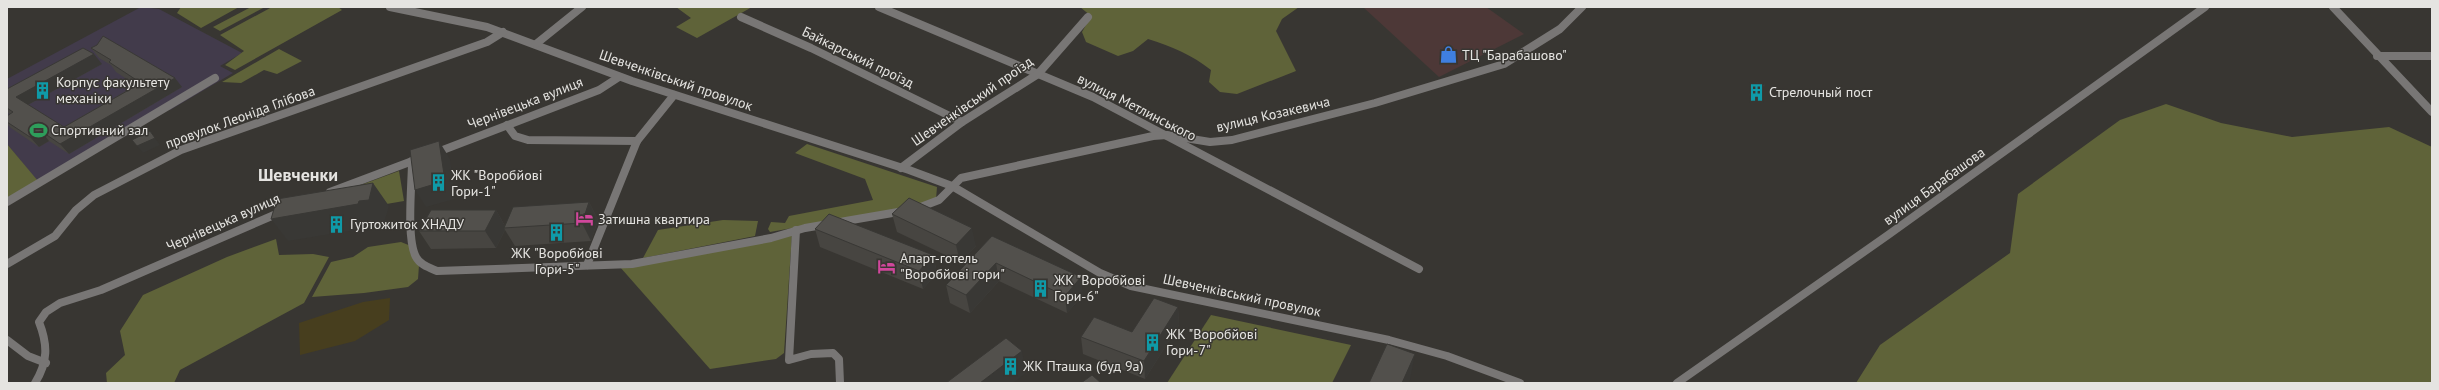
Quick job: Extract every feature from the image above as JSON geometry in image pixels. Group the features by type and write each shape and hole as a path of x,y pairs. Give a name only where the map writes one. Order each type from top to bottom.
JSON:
{"street":[{"name":"Шевченківський провулок","path":"390,7 503,32 619,77 901,168 952,186 1100,273 1131,286 1389,340 1447,356 1520,383"},
{"path":"536,44 582,7"},
{"name":"вулиця Метлинського","path":"879,7 1092,97 1167,135 1419,269"},
{"name":"вулиця Козакевича","path":"952,186 961,178 1153,136 1167,135 1210,142 1232,140 1461,78 1504,64 1523,54 1560,29 1582,7"},
{"name":"вулиця Барабашова","path":"1677,383 1894,231 2205,7"},
{"path":"2333,7 2377,56 2432,112"},
{"name":"Байкарський проїзд","path":"741,17 811,48 962,122"},
{"name":"Шевченківський проїзд","path":"901,168 962,122 1038,74 1088,17"},
{"name":"провулок Леоніда Глібова","path":"7,264 55,236 76,210 94,194 181,150 487,42 503,32"},
{"path":"2377,56 2432,56"},
{"name":"Чернівецька вулиця","path":"324,195 599,90 619,77"},
{"path":"7,202 215,78"},
{"path":"587,265 637,141 674,95"},
{"path":"507,125 509,133 516,138 528,140 637,141"},
{"path":"412,161 411,224 416,257 424,265 437,271 632,264 771,238 801,229 928,206 943,199 952,186"},
{"name":"Чернівецька вулиця","path":"46,364 46,340 39,322 53,307 68,300 101,290 289,208"},
{"path":"801,229 789,360 811,354 833,353 839,359 840,383"},
{"path":"7,340 28,356 46,364 35,383"}],"shaded area":[{"path":"141,7 159,9 242,53 220,66 233,73 170,110 164,108 39,183 7,144 7,79"},
{"name":"ТЦ \"Барабашово\"","path":"1363,7 1486,7 1524,34 1439,77"}],"green space":[{"path":"181,7 239,7 201,28 177,13"},
{"path":"251,7 265,7 220,31 213,27"},
{"path":"272,7 338,7 342,10 235,70 225,65 244,51 220,35"},
{"path":"676,7 752,7 697,38 676,27 691,18"},
{"path":"1080,7 1299,7 1282,19 1276,31 1296,71 1237,94 1220,92 1209,82 1211,70 1189,55 1165,45 1148,39 1133,51 1118,56 1086,42 1082,32 1091,16"},
{"path":"279,49 302,61 277,74 264,70 241,83 222,82"},
{"path":"2166,104 2221,123 2292,137 2389,127 2432,147 2432,383 1856,383 1880,345 2010,253 2018,194 2120,120"},
{"path":"7,144 38,181 7,199"},
{"path":"807,144 937,187 936,199 932,203 770,232 768,229 771,222 785,223 789,216 873,200 865,179 795,153"},
{"path":"399,171 404,201 363,208 339,193"},
{"path":"723,220 758,221 755,236 643,258 658,230"},
{"path":"792,234 784,353 776,359 710,369 620,267"},
{"path":"276,239 279,255 313,254 329,257 304,303 180,370 174,383 107,383 106,373 125,355 120,331 143,295 227,257"},
{"path":"401,242 411,246 419,265 418,279 408,287 364,293 312,297 331,262 353,257 368,247"},
{"path":"1211,315 1351,345 1332,383 1167,383"}],"sand":[{"path":"390,298 389,320 355,341 300,355 299,323 363,302"}],"building":[{"path":"103,36 175,78 60,144 41,131 30,137 7,122 7,116 13,112 7,108 7,89 83,48 94,54 16,97 64,127 141,83 109,62 111,60 91,48 97,45"},
{"name":"Стрелочный пост","path":"1757,82 1765,85 1758,95 1751,91"},
{"path":"150,131 155,138 137,146 132,140"},
{"path":"439,141 445,181 415,190 410,150"},
{"path":"373,183 369,200 359,201 358,204 271,219 277,199"},
{"path":"909,198 972,228 956,245 892,214"},
{"path":"589,202 582,223 504,228 513,207"},
{"path":"431,210 496,210 485,231 419,231"},
{"path":"829,214 933,255 919,271 815,229"},
{"path":"992,236 1081,277 1065,296 996,263 966,295 946,285"},
{"path":"1154,298 1178,307 1144,361 1081,337 1094,317 1132,332"},
{"path":"1006,338 1022,351 980,383 946,383"},
{"path":"1387,344 1415,354 1402,383 1369,383"},
{"path":"1092,375 1101,383 1081,383"}],"place":[{"name":"ТЦ \"Барабашово\"","path":"1449,55"},
{"name":"Корпус факультету механіки","path":"43,90"},
{"name":"Стрелочный пост","path":"1756,92"},
{"name":"Спортивний зал","path":"38,130"},
{"name":"ЖК \"Воробйові Гори-1\"","path":"438,183"},
{"name":"Затишна квартира","path":"585,219"},
{"name":"Гуртожиток ХНАДУ","path":"337,224"},
{"name":"ЖК \"Воробйові Гори-5\"","path":"557,233"},
{"name":"Апарт-готель \"Воробйові гори\"","path":"887,266"},
{"name":"ЖК \"Воробйові Гори-6\"","path":"1041,288"},
{"name":"ЖК \"Воробйові Гори-7\"","path":"1153,342"},
{"name":"ЖК Пташка (буд 9а)","path":"1010,366"}],"district":[{"name":"Шевченки","path":"298,174"}]}
